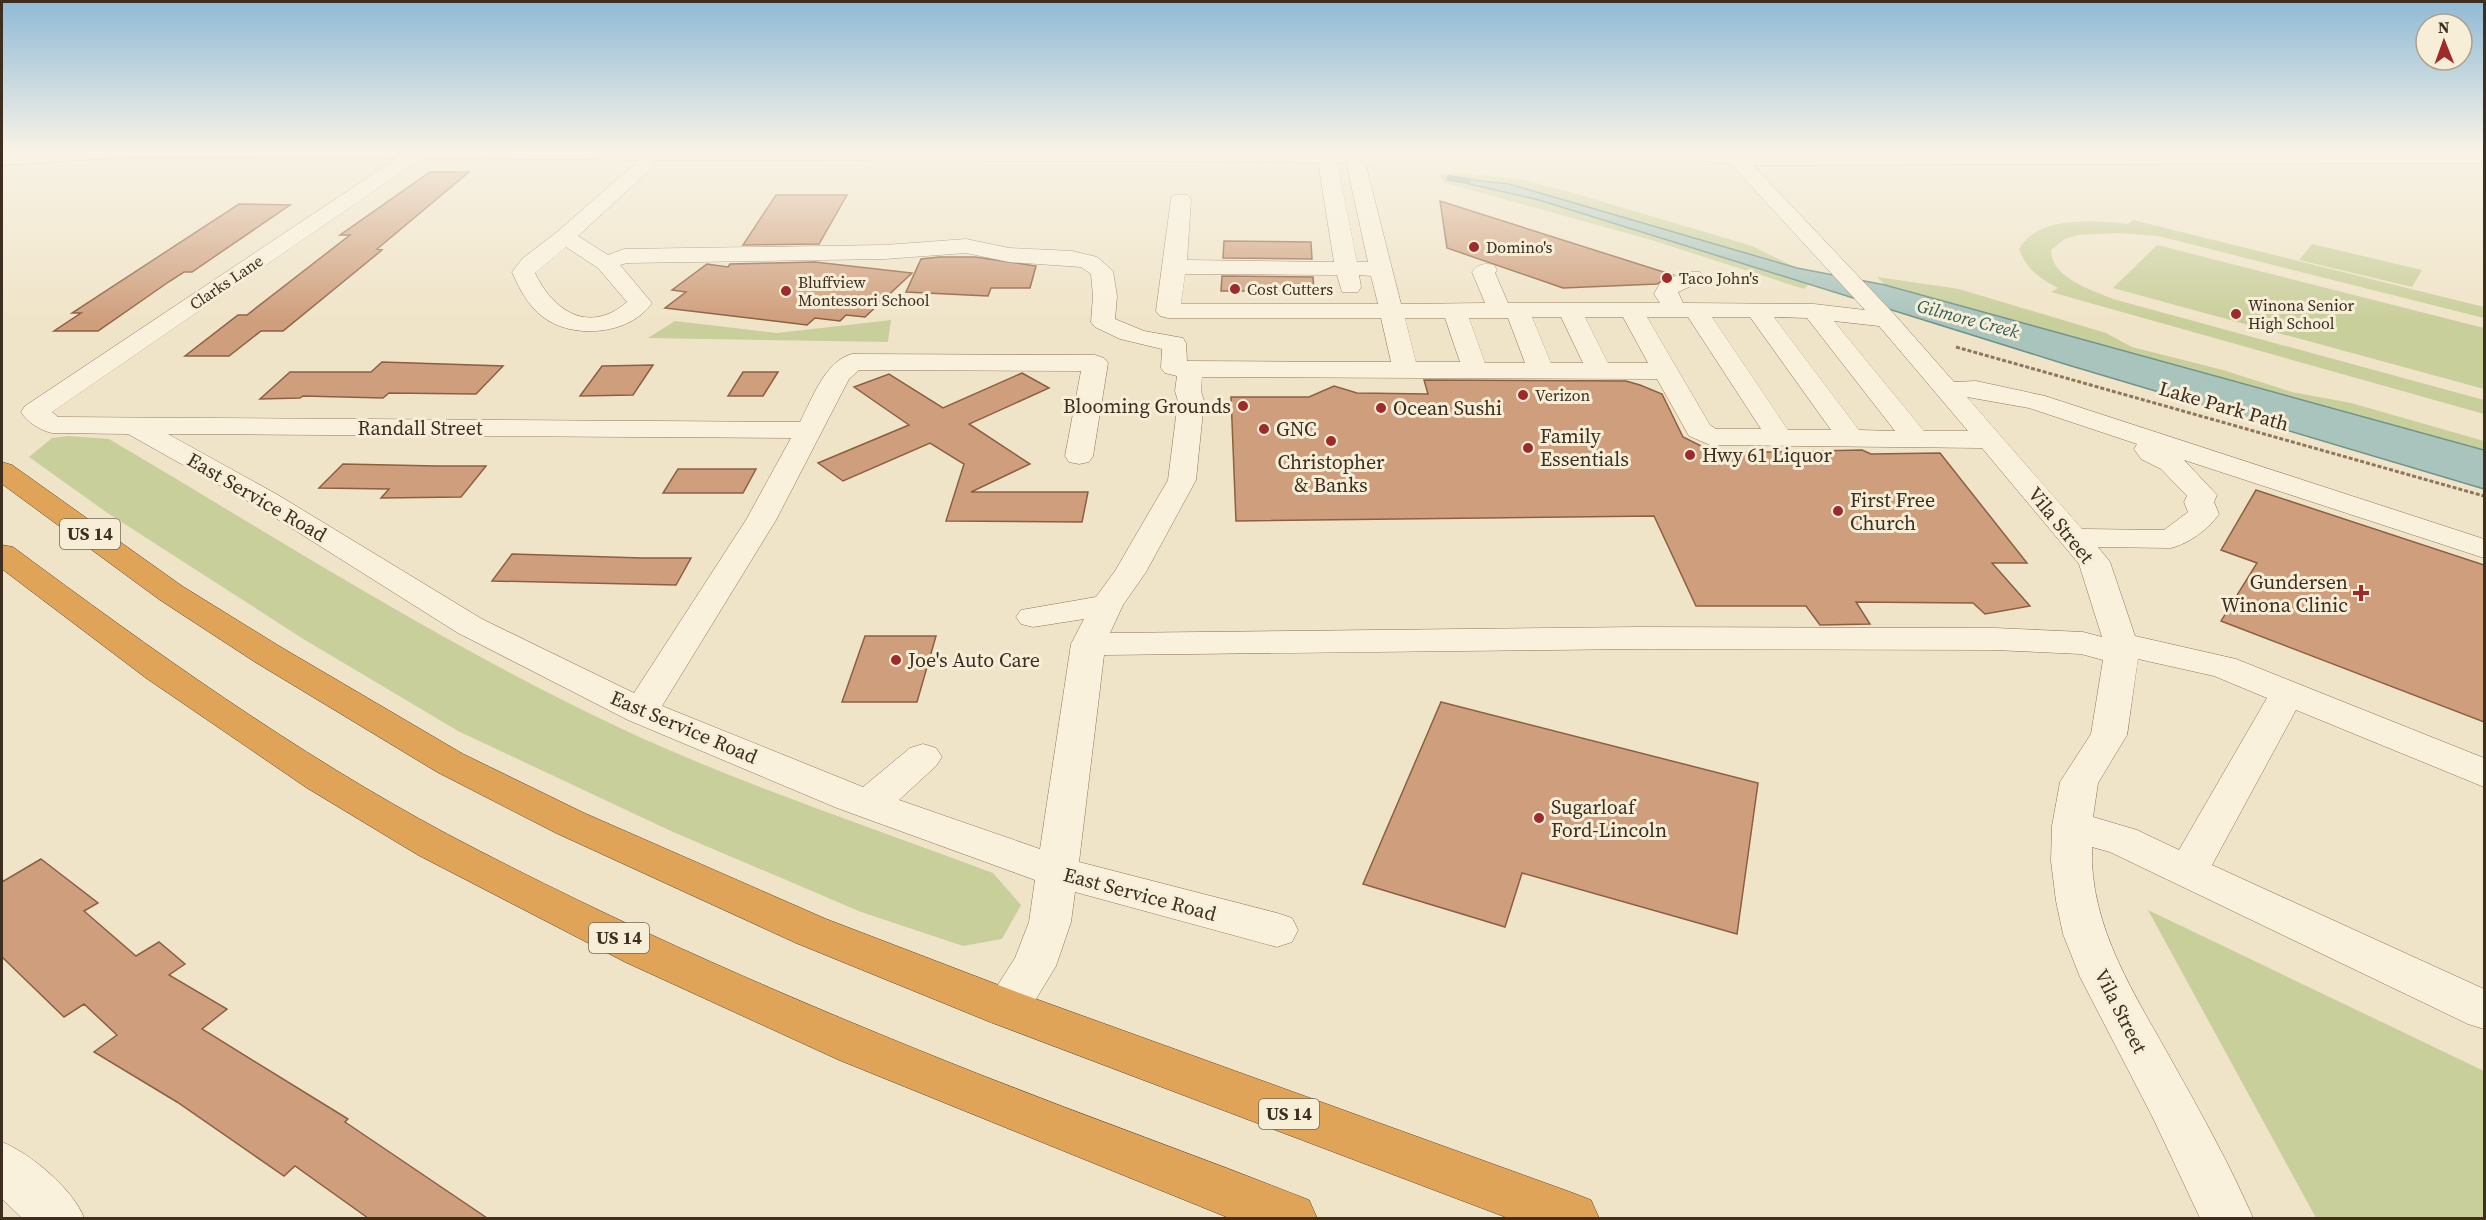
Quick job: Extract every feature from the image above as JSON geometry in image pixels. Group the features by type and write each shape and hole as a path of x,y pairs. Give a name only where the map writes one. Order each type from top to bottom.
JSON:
{"highway":[{"name":"US 14","path":"2,471 215,622 352,707 450,763 706,886 811,931 1006,1008 1574,1218"},
{"path":"2,491 36,495"},
{"name":"US 14","path":"2,554 94,623 308,772 441,849 571,916 733,991 939,1079 1291,1218"}],"street":[{"name":"Clarks Lane","path":"34,412 340,206"},
{"path":"565,237 606,263 640,303 630,315 609,323 588,323 564,319 553,314 531,290 524,272 531,263 565,237 599,206"},
{"path":"1180,206 1168,311 1686,312 1757,310 1814,311 1886,319"},
{"path":"1334,206 1354,312"},
{"path":"1366,206 1405,369"},
{"name":"Vila Street","path":"1780,206 1886,319 2094,562 2121,649 2109,735 2079,782 2072,826 2071,861 2077,901 2085,934 2102,977 2170,1103 2227,1218"},
{"path":"606,263 624,256 885,252 956,246 1009,255 1072,258 1089,262 1102,271 1105,296 1102,322 1116,330 1145,340 1174,343"},
{"path":"1175,267 1382,269"},
{"path":"1486,270 1483,272 1509,311 1541,370"},
{"path":"1692,277 1674,284 1666,294 1686,312 1780,438"},
{"path":"1757,310 1851,439"},
{"path":"1455,311 1475,370"},
{"path":"1570,311 1599,370"},
{"path":"1814,311 1917,440"},
{"path":"1176,312 1174,368 1189,380 1293,370 1666,371"},
{"path":"1632,312 1704,434 1719,438 1990,440"},
{"path":"641,711 761,520 838,376 852,362 1095,363 1079,456"},
{"path":"1006,1008 1034,966 1050,922 1088,644 1107,605 1135,562 1182,480 1191,401 1189,380"},
{"path":"1945,390 1976,389 2036,402 2146,445 2484,549"},
{"name":"Randall Street","path":"34,412 52,425 810,430"},
{"name":"East Service Road","path":"134,426 268,501 470,626 641,711 869,804 1058,872 1277,930"},
{"path":"2074,538 2170,539 2204,514 2199,502 2174,491 2144,461 2146,445"},
{"path":"1033,617 1107,605"},
{"path":"1088,644 1667,638 1995,639 2073,642 2224,667 2484,772"},
{"path":"2188,871 2289,693"},
{"path":"869,804 923,757"},
{"path":"2072,826 2123,841 2484,1010"},
{"path":"2,1166 58,1218"}],"path":[{"name":"Lake Park Path","path":"1956,347 2484,495"}],"green space":[{"path":"1528,206 1558,206 1809,284 1804,289 1648,239"},
{"path":"1584,206 1617,206 1752,246 1797,268"},
{"path":"2133,220 2484,307 2484,318 2158,236 2119,233 2078,235 2065,239 2051,250 2053,260 2065,275 2084,287 2113,299 2484,400 2484,414 2051,292 2058,288 2034,273 2019,249 2039,230 2053,225 2084,221 2128,224"},
{"path":"2312,244 2422,270 2412,287 2299,260"},
{"path":"2157,245 2484,328 2484,389 2113,288"},
{"path":"1877,277 1959,289 2106,333 2132,347 2223,370 2292,392 2351,403 2484,441 2484,450 1885,285"},
{"path":"891,320 888,342 648,338 675,321 777,333"},
{"path":"69,436 109,439 424,626 552,695 710,767 993,873 1021,905 1002,939 963,946 861,912 673,832 458,731 305,640 106,512 29,457 52,438"},
{"path":"2148,910 2484,1071 2484,1218 2316,1218"}],"water":[{"name":"Gilmore Creek","path":"1558,206 1584,206 1797,268 1885,285 2484,450 2484,489 2068,365"}],"building":[{"path":"236,206 289,206 192,272 184,272 170,281 98,331 54,331 81,313 72,313"},
{"path":"382,206 428,206 377,249 382,250 283,331 261,331 229,356 185,356 238,315 247,315 350,235 340,235"},
{"path":"769,206 841,206 819,244 743,245"},
{"path":"1441,206 1456,206 1673,275 1657,284 1563,288 1447,248"},
{"path":"1224,241 1311,242 1312,259 1223,258"},
{"path":"975,257 1036,266 1030,288 991,288 988,296 906,292 921,259"},
{"name":"Bluffview Montessori School","path":"815,262 912,273 865,317 846,315 840,321 815,318 807,325 665,308 686,292 672,290 707,264 728,267 730,264"},
{"path":"1222,276 1313,277 1314,291 1221,291"},
{"path":"382,362 503,366 476,394 389,393 383,398 303,396 260,399 290,372 371,372"},
{"path":"653,365 633,395 580,396 602,366"},
{"path":"743,372 778,372 763,396 728,396"},
{"path":"1022,373 1049,388 969,424 1030,464 971,492 1088,492 1082,522 946,521 964,464 930,443 843,481 818,463 909,425 854,387 889,374 943,408"},
{"path":"1424,380 1626,381 1662,394 1683,437 1715,453 1862,450 1871,454 1940,453 2027,563 1992,563 2030,606 1985,614 1973,603 1856,602 1870,624 1820,625 1806,606 1696,606 1654,516 1236,521 1231,397 1309,397 1334,386 1357,393 1428,394"},
{"path":"343,464 486,466 461,497 381,498 389,489 319,488"},
{"path":"678,469 756,469 743,493 663,493"},
{"name":"Gundersen Winona Clinic","path":"2256,490 2484,565 2484,722 2221,621 2257,563 2221,550"},
{"path":"512,554 691,558 676,585 492,581"},
{"path":"865,636 936,636 917,702 842,702"},
{"path":"1441,702 1758,783 1737,934 1522,873 1505,927 1363,884"},
{"path":"41,859 98,903 84,911 136,956 159,942 185,964 169,975 227,1009 202,1029 348,1119 345,1122 487,1218 368,1218 295,1166 284,1176 177,1102 94,1052 117,1035 84,1004 64,1017 2,957 2,882"}],"place":[{"name":"Domino's","path":"1474,247"},
{"name":"Taco John's","path":"1667,278"},
{"name":"Cost Cutters","path":"1235,289"},
{"name":"Bluffview Montessori School","path":"786,291"},
{"name":"Winona Senior High School","path":"2236,314"},
{"name":"Verizon","path":"1523,395"},
{"name":"Blooming Grounds","path":"1243,406"},
{"name":"Ocean Sushi","path":"1381,408"},
{"name":"GNC","path":"1264,429"},
{"name":"Christopher & Banks","path":"1331,441"},
{"name":"Family Essentials","path":"1528,448"},
{"name":"Hwy 61 Liquor","path":"1690,455"},
{"name":"First Free Church","path":"1838,511"},
{"name":"Gundersen Winona Clinic","path":"2361,593"},
{"name":"Joe's Auto Care","path":"896,660"},
{"name":"Sugarloaf Ford-Lincoln","path":"1539,818"}]}
